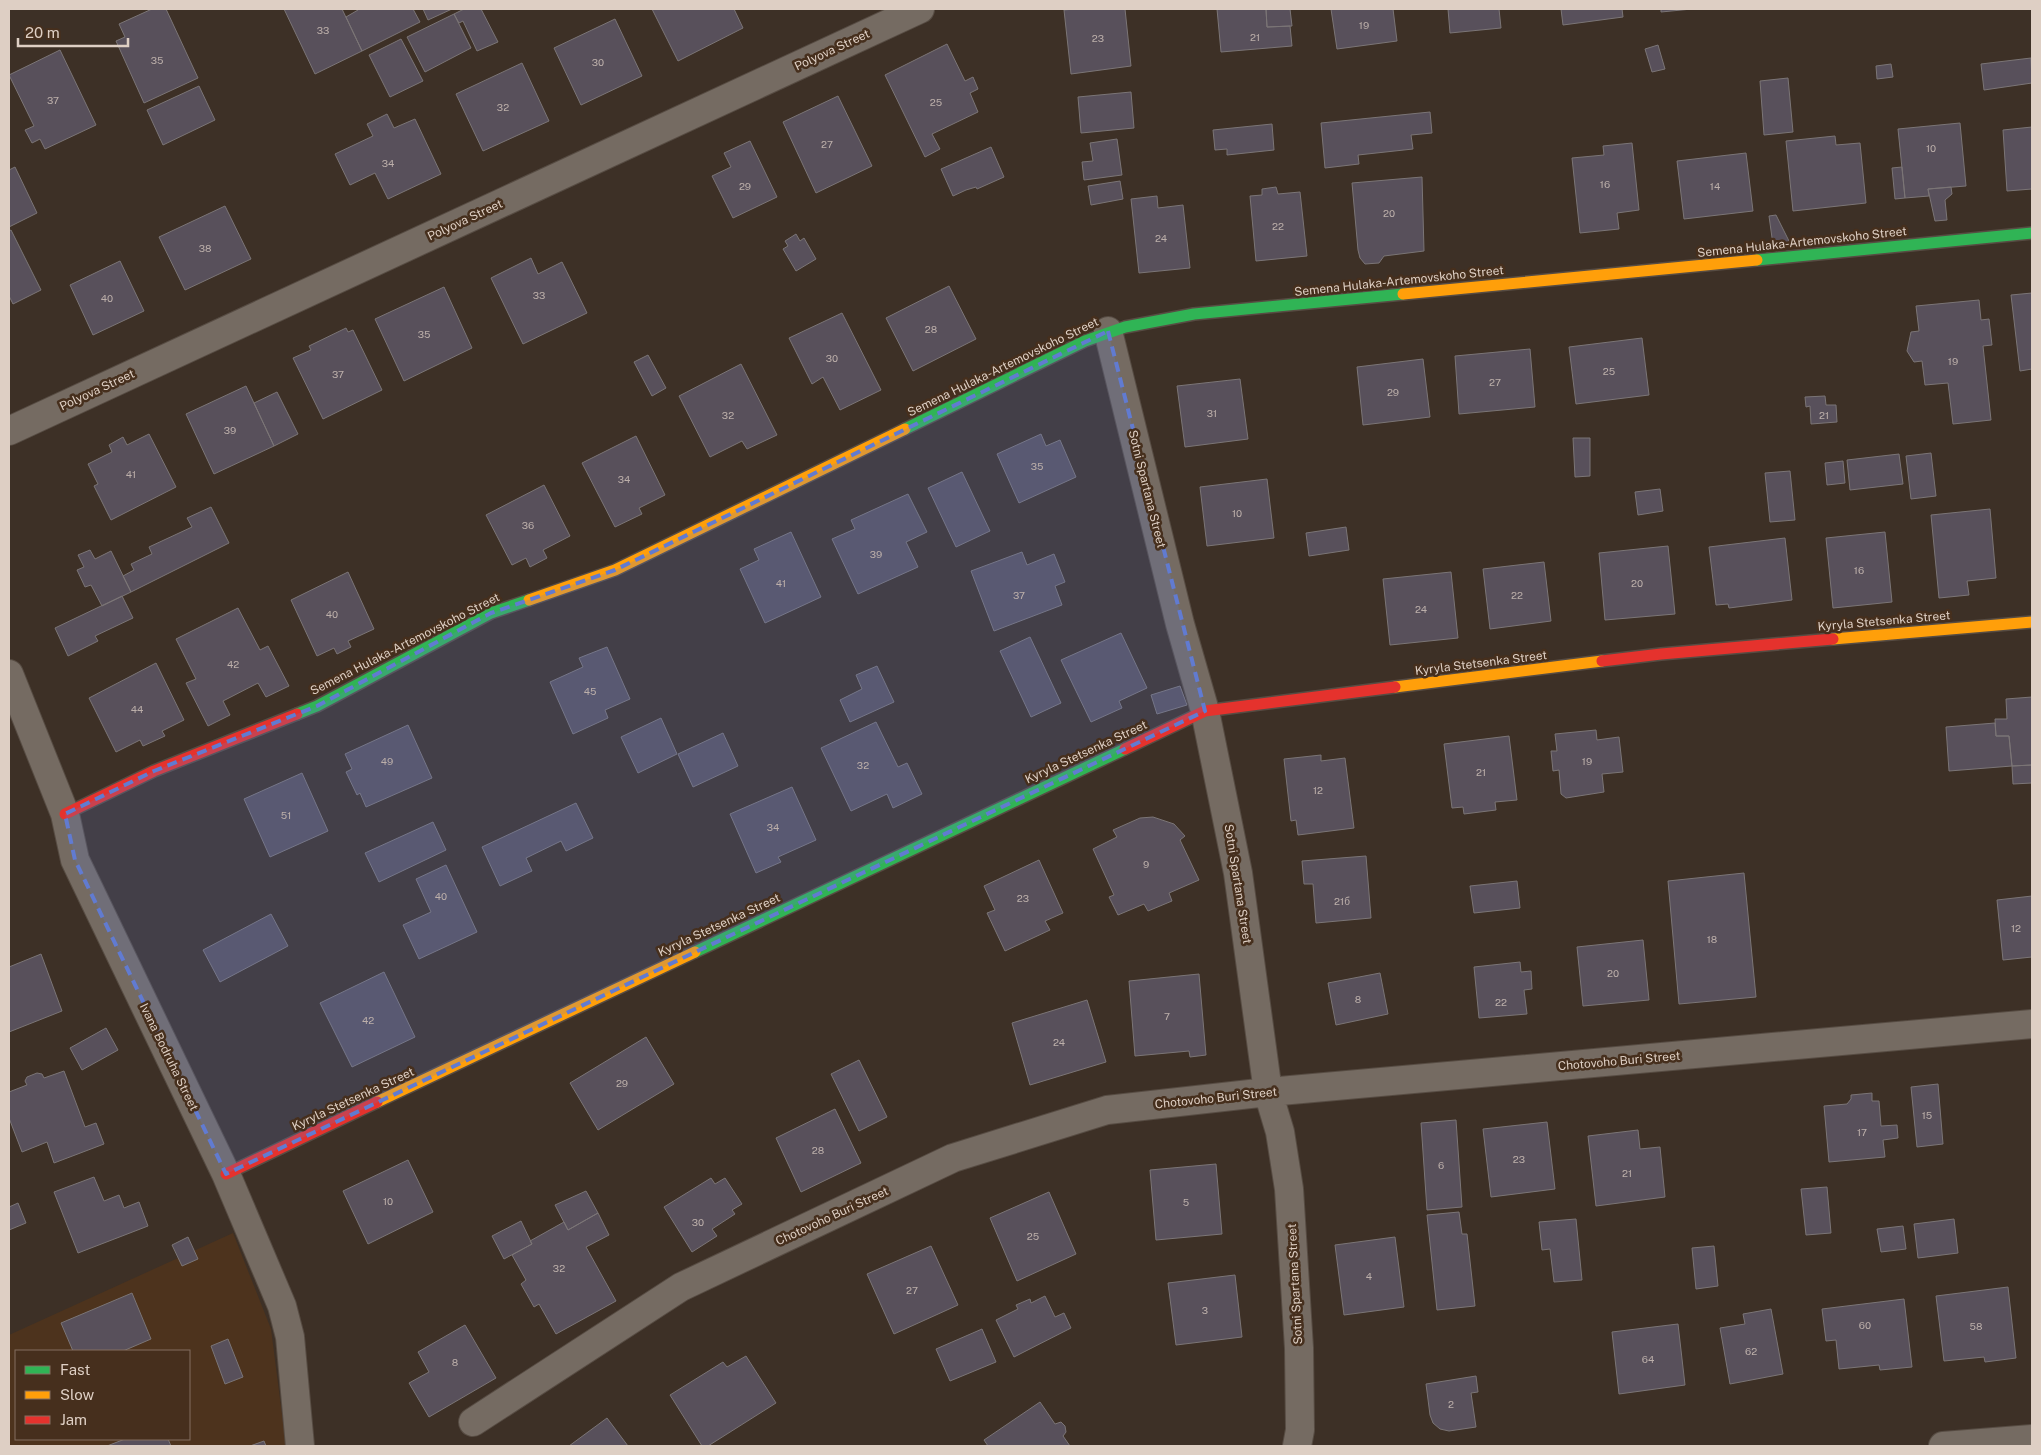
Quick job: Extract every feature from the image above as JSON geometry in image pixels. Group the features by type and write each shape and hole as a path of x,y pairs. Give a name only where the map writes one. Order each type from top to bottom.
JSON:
{"street":[{"name":"Polyova Street","path":"9,431 920,9"},
{"name":"Semena Hulaka-Artemovskoho Street","path":"65,814 154,771 317,706 491,613 615,570 1108,331 1140,322 1194,314 2032,233"},
{"name":"Sotni Spartana Street","path":"1108,331 1180,624 1205,711 1238,874 1268,1092 1282,1141 1289,1189 1299,1348 1300,1430 1297,1446"},
{"name":"Kyryla Stetsenka Street","path":"226,1174 1205,711 1661,654 2032,622"},
{"name":"Ivana Bodruha Street","path":"9,674 65,814 75,860 226,1174 282,1306 288,1326 300,1446"},
{"name":"Chotovoho Buri Street","path":"473,1422 681,1287 952,1158 1107,1110 1268,1092 2032,1024"},
{"path":"1942,1446 2032,1439"}],"highlighted area":[{"path":"1108,331 1205,711 226,1174 75,860 65,814 154,771 317,706 491,613 615,570"}],"shaded area":[{"path":"233,1233 271,1329 286,1446 9,1446 9,1335"}],"building":[{"path":"152,9 166,9 198,78 144,103 116,41 125,37 119,24"},
{"path":"284,9 342,9 362,51 315,74"},
{"path":"357,9 413,9 420,22 362,51 346,17"},
{"path":"423,9 452,9 428,20"},
{"path":"464,9 481,9 498,42 477,51 463,21 459,23 454,14"},
{"path":"652,9 734,9 743,28 678,61"},
{"path":"1125,9 1131,66 1071,74 1064,10"},
{"path":"1217,9 1266,9 1267,27 1290,26 1292,46 1221,52"},
{"path":"1266,9 1290,9 1292,26 1267,27"},
{"path":"1331,9 1393,9 1397,41 1337,49"},
{"path":"1448,9 1499,9 1501,28 1450,33"},
{"path":"1561,9 1622,9 1623,17 1563,25"},
{"path":"1661,9 1692,9 1661,12"},
{"path":"454,14 471,48 425,72 407,37"},
{"path":"615,19 642,76 581,105 554,48"},
{"path":"401,39 423,81 390,97 369,55"},
{"path":"947,44 965,81 973,77 978,89 970,93 978,112 932,134 940,149 925,157 885,75"},
{"path":"1658,45 1665,69 1652,72 1645,49"},
{"path":"60,50 96,125 45,149 40,139 32,143 25,130 34,126 9,75"},
{"path":"2031,58 2032,83 1984,90 1981,64"},
{"path":"522,63 549,121 483,151 456,94"},
{"path":"1891,64 1893,77 1877,79 1876,66"},
{"path":"1788,78 1793,132 1764,135 1760,81"},
{"path":"199,86 215,120 163,145 147,110"},
{"path":"1131,92 1134,128 1081,133 1078,97"},
{"path":"838,96 872,166 816,193 783,122"},
{"path":"1430,112 1432,133 1411,135 1413,149 1358,155 1359,164 1325,168 1321,123"},
{"path":"387,114 394,128 415,119 441,174 388,199 375,173 350,185 335,154 373,136 367,124"},
{"path":"1960,123 1966,186 1928,189 1929,196 1905,198 1898,129"},
{"path":"1272,124 1274,150 1227,155 1227,149 1215,150 1213,130"},
{"path":"2032,127 2032,189 2007,191 2003,130"},
{"path":"1835,136 1836,145 1860,143 1866,203 1793,211 1786,141"},
{"path":"1117,139 1122,175 1084,180 1082,162 1093,161 1090,143"},
{"path":"750,141 777,197 733,218 712,176 731,167 724,153"},
{"path":"1632,143 1639,210 1617,213 1619,229 1580,233 1572,158 1604,155 1603,146"},
{"path":"991,147 1004,177 977,189 976,187 953,196 941,169"},
{"path":"1746,153 1753,211 1684,219 1677,161"},
{"path":"15,167 37,213 9,227 9,170"},
{"path":"1902,167 1905,198 1895,199 1892,168"},
{"path":"1422,177 1424,251 1384,256 1379,263 1365,264 1360,258 1358,250 1352,183"},
{"path":"1120,181 1123,199 1091,205 1088,186"},
{"path":"1276,187 1278,194 1300,192 1307,256 1256,261 1250,196 1262,195 1262,189"},
{"path":"1951,187 1952,194 1945,200 1947,220 1935,221 1928,189"},
{"path":"1157,196 1158,208 1183,205 1190,268 1139,273 1131,199"},
{"path":"225,206 251,259 185,290 159,237"},
{"path":"1776,215 1790,243 1773,245 1769,216"},
{"path":"11,230 41,290 13,304 9,296 9,231"},
{"path":"796,234 800,241 804,238 816,259 796,271 783,249 788,246 785,241"},
{"path":"531,258 538,274 562,262 587,313 523,344 491,278"},
{"path":"120,261 144,311 93,335 70,285"},
{"path":"949,286 976,339 913,371 886,318"},
{"path":"444,287 472,348 404,381 375,319"},
{"path":"2032,293 2032,369 2020,371 2011,295"},
{"path":"1979,300 1981,320 1989,319 1992,345 1983,346 1991,420 1953,424 1948,383 1925,385 1922,361 1914,362 1907,351 1911,332 1919,331 1916,306"},
{"path":"842,313 881,390 840,410 823,377 812,384 789,338"},
{"path":"346,328 348,332 353,330 382,390 323,419 293,358 311,350 309,346"},
{"path":"1642,338 1649,395 1576,404 1569,347"},
{"path":"1530,349 1535,407 1459,414 1455,356"},
{"path":"648,355 666,388 652,396 634,362"},
{"path":"1423,359 1430,417 1363,425 1357,367"},
{"path":"741,364 777,435 747,449 742,441 710,457 679,396"},
{"path":"1240,379 1248,439 1185,447 1177,386"},
{"path":"246,386 274,446 214,474 186,414"},
{"path":"277,392 298,434 274,446 254,403"},
{"path":"1825,396 1826,405 1836,405 1837,422 1811,424 1810,406 1806,407 1805,397"},
{"path":"149,434 176,487 111,520 94,486 98,484 88,464 112,452 109,445 123,437 127,445"},
{"path":"1041,434 1046,446 1060,440 1076,477 1019,503 997,454"},
{"path":"636,436 665,495 639,508 642,514 615,527 582,463"},
{"path":"1573,438 1590,438 1590,476 1575,477"},
{"path":"1931,453 1936,496 1911,499 1906,456"},
{"path":"1899,454 1903,484 1850,490 1847,460"},
{"path":"1843,461 1845,483 1827,485 1825,463"},
{"path":"1790,471 1795,520 1770,522 1765,473"},
{"path":"962,472 990,531 956,547 928,488"},
{"path":"1267,479 1274,538 1207,546 1200,487"},
{"path":"544,485 570,536 543,550 547,558 530,567 526,558 512,565 486,515"},
{"path":"1660,489 1663,511 1638,515 1635,492"},
{"path":"908,494 927,532 906,542 918,567 858,594 832,539 855,529 851,520"},
{"path":"211,507 229,543 131,592 123,576 134,570 131,564 152,554 149,547 192,527 187,518"},
{"path":"1990,509 1996,578 1967,581 1969,595 1939,598 1931,515"},
{"path":"1346,527 1349,550 1309,556 1306,533"},
{"path":"791,532 821,597 765,623 740,569 759,560 754,549"},
{"path":"1885,532 1892,602 1833,608 1826,538"},
{"path":"1785,538 1792,600 1729,608 1728,604 1716,605 1709,547"},
{"path":"1668,546 1675,614 1605,620 1599,553"},
{"path":"90,550 95,559 111,551 131,592 102,606 91,585 85,587 77,570 84,567 78,555"},
{"path":"1022,552 1027,565 1054,554 1065,582 1055,586 1062,605 994,631 971,571"},
{"path":"1544,562 1551,621 1490,629 1483,569"},
{"path":"348,572 374,629 348,641 351,647 337,654 334,648 317,656 291,600"},
{"path":"1451,572 1458,638 1390,645 1383,579"},
{"path":"122,596 133,618 95,636 98,641 68,656 55,628"},
{"path":"238,608 260,650 268,646 289,686 266,697 258,683 223,701 230,715 208,726 186,683 196,679 176,639"},
{"path":"1121,633 1147,688 1119,701 1122,708 1091,722 1061,660"},
{"path":"1030,637 1061,703 1031,717 1000,651"},
{"path":"607,647 630,699 605,710 608,718 573,734 550,682 583,667 579,658"},
{"path":"156,663 184,720 162,731 165,736 143,746 140,740 116,752 89,698"},
{"path":"877,666 894,702 850,722 840,700 862,689 856,675"},
{"path":"1180,686 1187,705 1157,714 1151,695"},
{"path":"2032,697 2032,765 2012,766 2009,736 1996,736 1995,719 2007,719 2006,699"},
{"path":"661,718 677,754 638,773 621,737"},
{"path":"876,722 898,767 907,763 922,794 893,808 887,794 851,811 821,748"},
{"path":"1995,723 1996,736 2009,736 2012,766 1949,771 1946,727"},
{"path":"408,725 432,778 366,807 360,793 357,795 346,772 352,769 345,754"},
{"path":"1596,730 1597,740 1619,737 1623,772 1602,774 1604,792 1566,798 1561,794 1559,770 1553,771 1551,751 1557,751 1555,734"},
{"path":"723,733 738,766 693,787 678,754"},
{"path":"1509,736 1517,800 1495,802 1496,810 1464,814 1463,807 1452,808 1444,744"},
{"path":"1321,755 1321,761 1345,758 1354,828 1298,835 1296,820 1291,821 1284,759"},
{"path":"2032,765 2032,783 2013,784 2012,766"},
{"path":"302,773 328,831 270,857 244,799"},
{"path":"792,787 816,840 778,857 781,862 756,873 730,814"},
{"path":"576,803 593,838 566,851 561,841 526,858 532,871 500,886 482,847"},
{"path":"1153,817 1174,824 1185,836 1180,840 1199,880 1169,893 1172,901 1148,911 1144,904 1118,915 1109,897 1114,895 1093,849 1117,837 1113,830 1140,818"},
{"path":"433,822 446,850 379,882 365,853"},
{"path":"1366,856 1371,918 1316,923 1313,884 1304,884 1302,861"},
{"path":"1039,860 1063,913 1045,921 1050,930 1005,951 987,913 995,910 984,886"},
{"path":"446,865 477,932 419,959 403,925 431,912 416,879"},
{"path":"1744,873 1756,997 1679,1004 1668,881"},
{"path":"1517,881 1520,908 1474,913 1470,886"},
{"path":"2032,896 2032,957 2003,960 1997,900"},
{"path":"271,914 288,946 220,982 203,950"},
{"path":"1643,940 1649,1000 1583,1006 1577,947"},
{"path":"41,954 62,1011 9,1032 9,967"},
{"path":"1520,962 1521,972 1531,971 1532,989 1524,990 1527,1014 1479,1018 1474,967"},
{"path":"384,972 415,1037 352,1067 320,1003"},
{"path":"1380,973 1388,1014 1336,1025 1328,983"},
{"path":"1199,974 1206,1055 1190,1057 1189,1051 1135,1056 1129,981"},
{"path":"1087,1000 1106,1062 1030,1085 1012,1023"},
{"path":"106,1028 118,1050 82,1070 70,1048"},
{"path":"646,1037 674,1084 598,1130 570,1083"},
{"path":"859,1060 887,1117 859,1131 831,1074"},
{"path":"64,1071 85,1127 96,1123 104,1144 54,1163 47,1142 22,1152 9,1118 9,1092 27,1085 25,1081 27,1077 37,1073 42,1074 44,1078"},
{"path":"1938,1084 1943,1144 1917,1147 1911,1087"},
{"path":"1872,1093 1872,1101 1879,1101 1881,1126 1897,1125 1898,1138 1883,1140 1885,1157 1829,1162 1824,1106 1847,1104 1851,1099 1851,1095"},
{"path":"835,1109 861,1163 801,1192 776,1138"},
{"path":"1456,1120 1462,1207 1427,1210 1421,1123"},
{"path":"1547,1122 1555,1189 1491,1197 1483,1129"},
{"path":"1638,1130 1640,1149 1660,1147 1665,1197 1596,1206 1588,1136"},
{"path":"408,1160 433,1212 368,1244 343,1191"},
{"path":"1216,1164 1222,1234 1156,1240 1150,1170"},
{"path":"94,1177 104,1201 119,1195 124,1208 139,1202 148,1226 78,1253 54,1192"},
{"path":"711,1178 715,1184 725,1178 742,1204 732,1210 735,1214 712,1229 717,1236 692,1252 664,1207"},
{"path":"1827,1187 1831,1233 1806,1235 1801,1189"},
{"path":"586,1191 598,1213 568,1230 555,1205"},
{"path":"1049,1192 1076,1254 1017,1281 990,1218"},
{"path":"18,1203 26,1223 9,1230 9,1207"},
{"path":"1459,1212 1462,1234 1467,1234 1475,1306 1437,1310 1427,1215"},
{"path":"598,1213 609,1235 586,1247 616,1301 556,1334 539,1304 534,1307 521,1284 526,1280 512,1255 532,1244 530,1241 564,1222 568,1230"},
{"path":"1576,1219 1582,1280 1554,1282 1550,1249 1542,1250 1539,1222"},
{"path":"1954,1219 1958,1253 1918,1258 1914,1224"},
{"path":"521,1221 532,1244 504,1259 492,1236"},
{"path":"1903,1226 1906,1249 1881,1252 1877,1229"},
{"path":"188,1237 198,1259 182,1266 172,1245"},
{"path":"1395,1237 1404,1307 1344,1315 1335,1245"},
{"path":"931,1246 958,1305 894,1334 867,1274"},
{"path":"1714,1246 1718,1286 1696,1289 1692,1248"},
{"path":"1235,1275 1242,1337 1176,1345 1168,1283"},
{"path":"2008,1287 2016,1358 1985,1362 1984,1357 1944,1361 1936,1296"},
{"path":"132,1293 151,1339 125,1350 73,1350 61,1323"},
{"path":"1045,1296 1055,1317 1064,1313 1071,1328 1014,1357 996,1320 1018,1309 1016,1305 1030,1299 1031,1303"},
{"path":"1904,1299 1912,1367 1880,1370 1879,1365 1839,1369 1836,1340 1826,1341 1822,1309"},
{"path":"1771,1309 1783,1374 1730,1384 1720,1328 1745,1324 1743,1314"},
{"path":"1678,1324 1685,1385 1619,1394 1612,1332"},
{"path":"465,1325 496,1378 429,1417 409,1383 429,1372 418,1352"},
{"path":"982,1329 996,1362 950,1381 936,1349"},
{"path":"228,1339 243,1377 225,1384 211,1346"},
{"path":"746,1356 776,1403 708,1446 702,1446 670,1395 723,1362 727,1367"},
{"path":"1476,1376 1478,1392 1471,1393 1476,1427 1449,1431 1440,1429 1433,1423 1430,1415 1426,1384"},
{"path":"1040,1402 1055,1424 1061,1422 1065,1426 1066,1432 1063,1436 1070,1446 988,1446 984,1440"},
{"path":"607,1418 628,1446 569,1446"},
{"path":"122,1440 168,1440 171,1446 107,1446"},
{"path":"264,1441 266,1446 250,1446"}],"traffic: fast":[{"path":"1757,260 2032,233"},
{"path":"905,429 1085,341 1125,327 1194,314 1403,294"},
{"path":"297,714 317,706 491,613 529,600"},
{"path":"695,952 1125,749"}],"traffic: slow":[{"path":"1403,294 1757,260"},
{"path":"529,600 615,570 905,429"},
{"path":"1833,639 2032,622"},
{"path":"1395,687 1602,661"},
{"path":"377,1102 695,952"}],"traffic: jam":[{"path":"1602,661 1833,639"},
{"path":"1125,749 1205,711 1395,687"},
{"path":"65,814 154,771 297,714"},
{"path":"226,1174 377,1102"}]}
